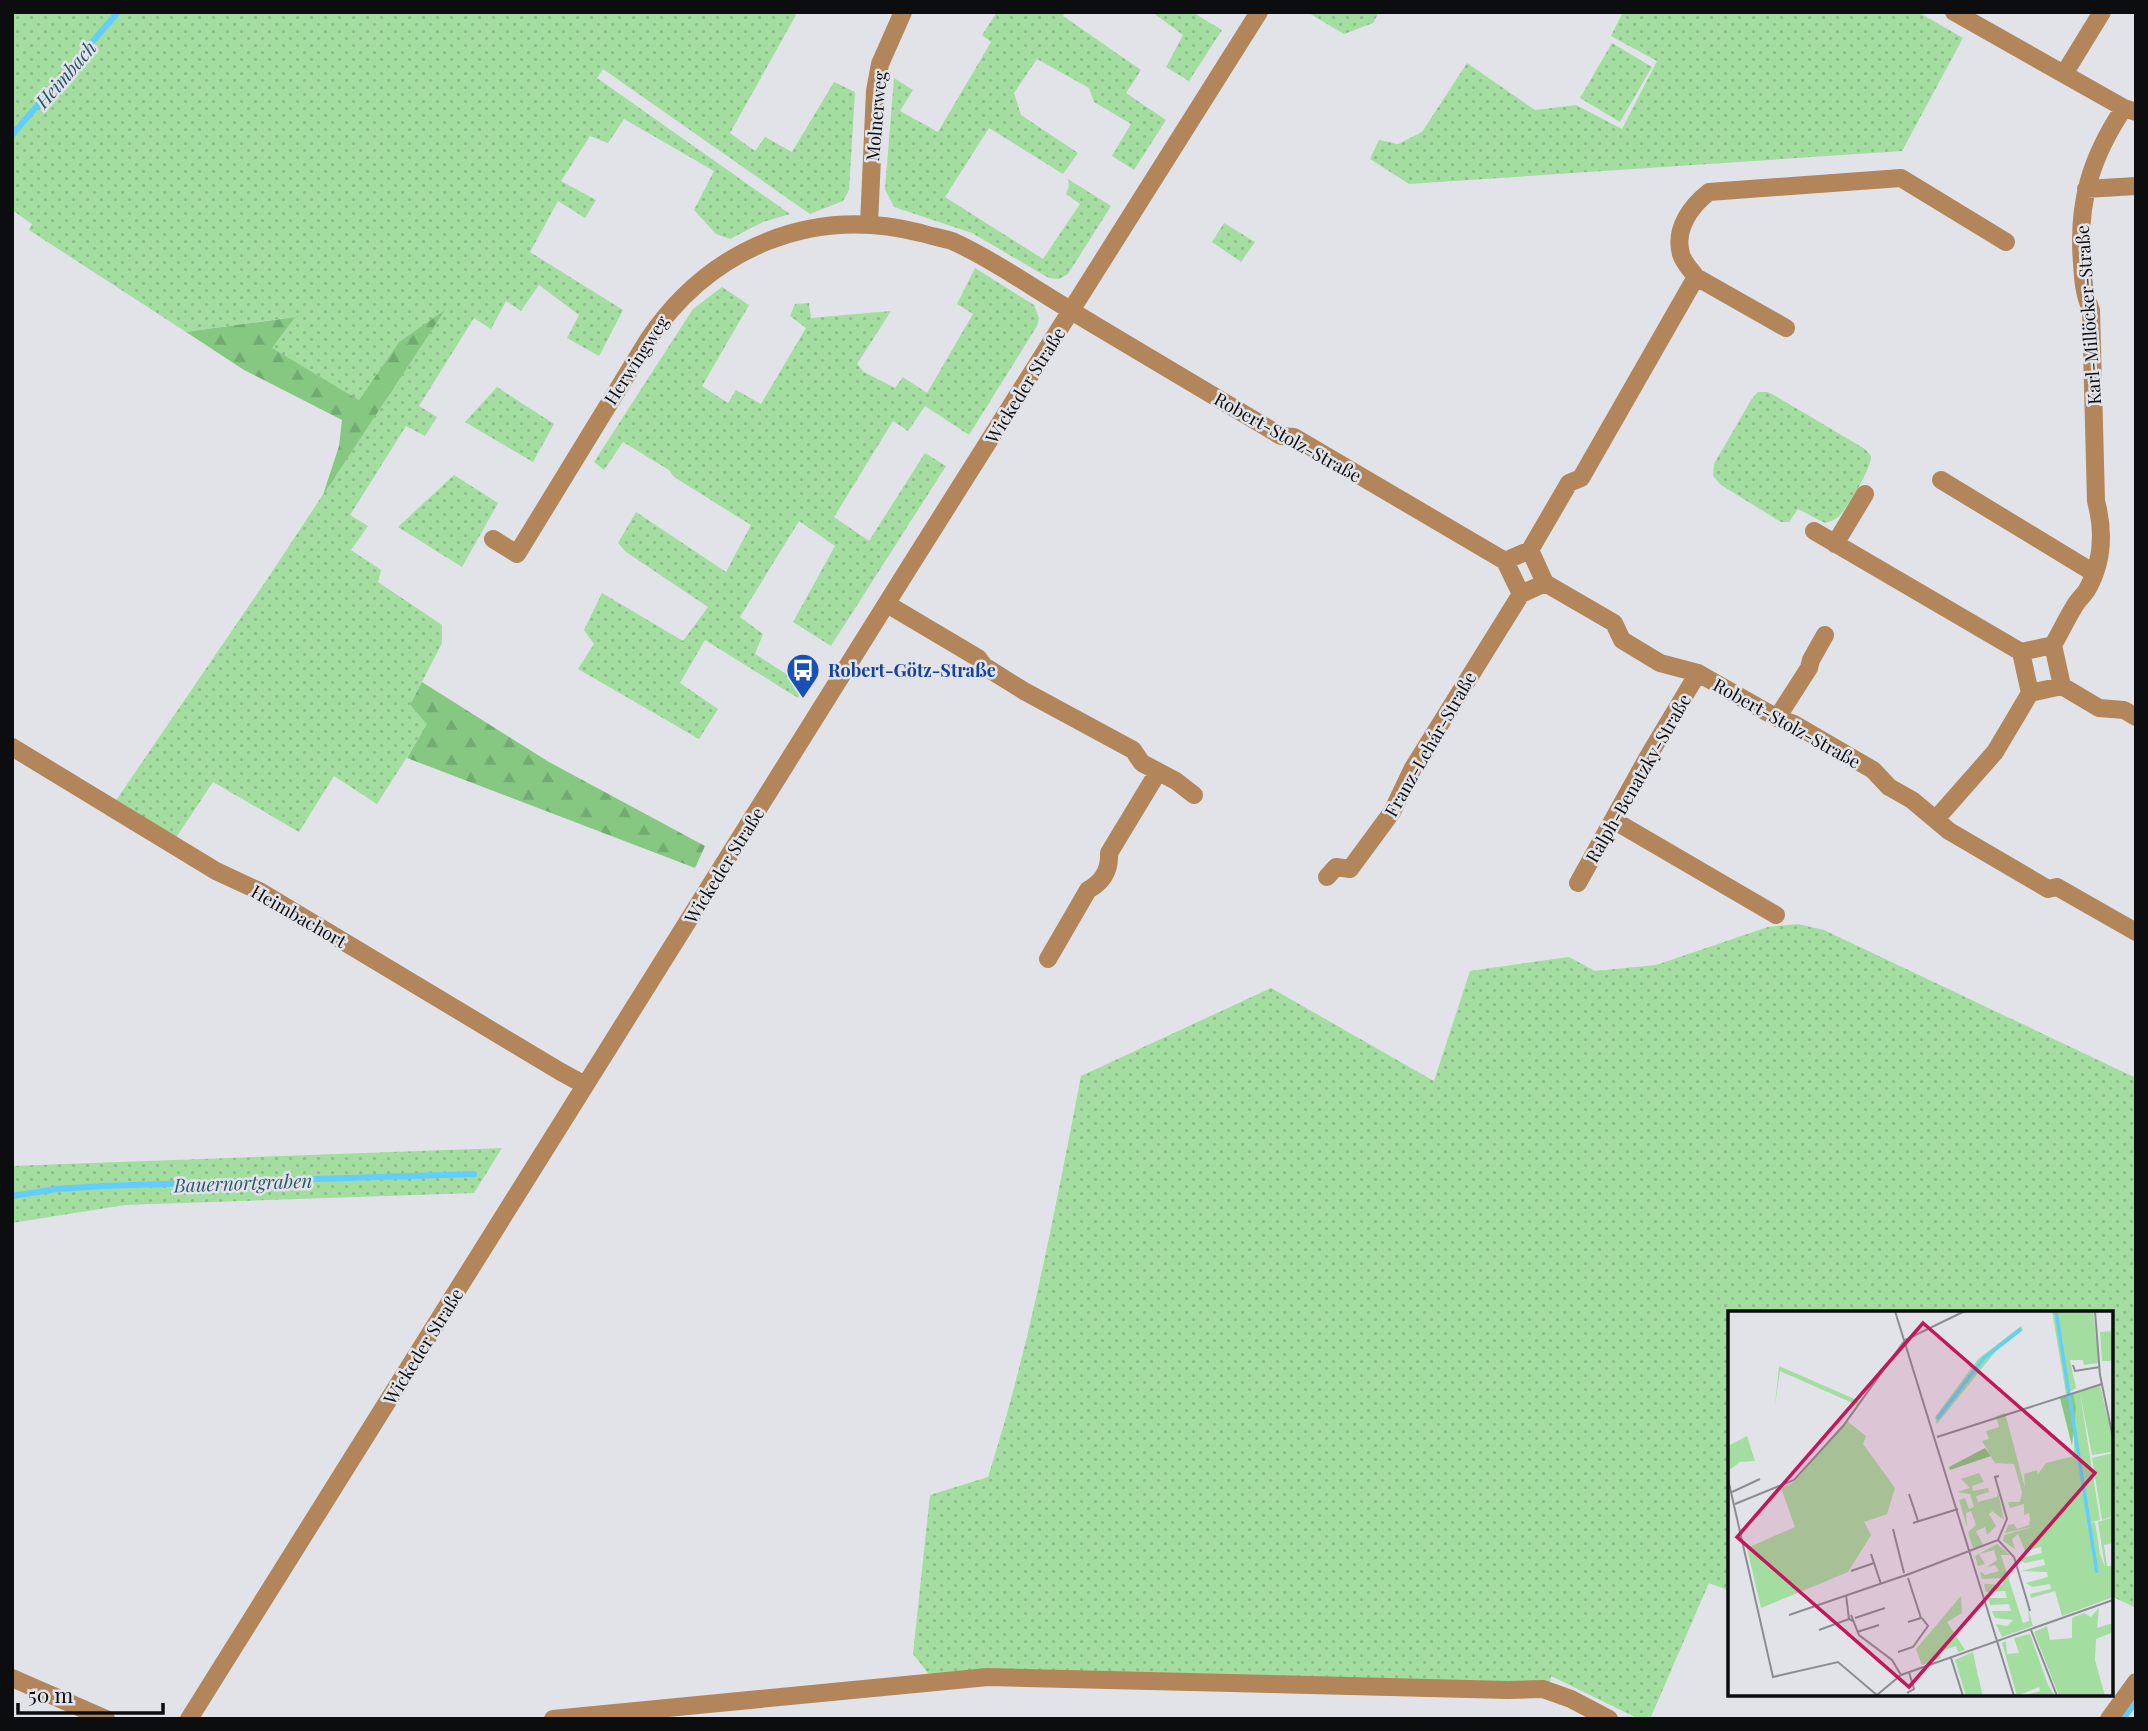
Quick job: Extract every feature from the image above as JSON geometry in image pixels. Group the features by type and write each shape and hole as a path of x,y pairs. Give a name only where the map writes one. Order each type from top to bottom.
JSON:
{"street":[{"name":"Molnerweg","path":"869,224 875,91 880,64 903,12"},
{"name":"Wickeder Straße","path":"189,1719 1259,12"},
{"path":"1954,12 2130,110"},
{"path":"2064,75 2102,12"},
{"name":"Karl-Millöcker-Straße","path":"2053,645 2087,590 2102,541 2096,501 2091,310 2084,294 2080,233 2086,189 2101,146 2130,110"},
{"path":"1786,328 1696,277 1681,255 1682,224 1697,201 1709,192 1901,178 2006,242"},
{"path":"2086,189 2136,186"},
{"name":"Herwingweg","path":"493,539 517,554 648,340 670,310 703,279 733,258 771,240 829,225 869,224 899,228 950,241 985,258 1072,311"},
{"path":"1530,550 1545,583 1521,594 1505,561 1530,550 1569,483 1580,478 1696,277"},
{"name":"Robert-Stolz-Straße","path":"1072,311 1281,436 1294,437 1505,561"},
{"path":"1941,480 2094,573"},
{"path":"1835,544 1865,494"},
{"path":"1814,531 2021,652 2053,645 2062,686"},
{"name":"Robert-Stolz-Straße","path":"1545,583 1614,624 1622,640 1660,663 1698,673 1777,718 1794,724 1873,770 1889,787 1912,800 1949,831 2048,889 2057,887 2136,932"},
{"name":"Franz-Lehár-Straße","path":"1327,877 1336,867 1350,869 1392,812 1413,768 1521,594"},
{"path":"887,604 978,658 984,666 1024,691 1133,750 1142,763 1176,781 1194,795"},
{"path":"1777,718 1809,668 1825,635"},
{"path":"1936,819 1995,752 2030,693 2021,652"},
{"name":"Ralph-Benatzky-Straße","path":"1578,883 1698,673"},
{"path":"2030,693 2062,686 2099,708 2124,710 2136,717"},
{"name":"Heimbachort","path":"12,747 221,873 261,891 586,1085"},
{"path":"1048,959 1088,890 1099,884 1110,865 1109,853 1158,772"},
{"path":"1613,820 1776,915"},
{"path":"553,1719 988,1676 1543,1689 1571,1699 1609,1719"},
{"path":"12,1678 106,1719"},
{"path":"2109,1719 2136,1682"}],"green space":[{"path":"12,12 792,12 796,15 730,133 755,151 765,137 792,152 834,82 855,92 849,190 843,201 810,214 603,69 597,78 790,214 763,222 730,239 716,234 694,210 714,171 624,119 608,143 590,136 561,181 596,200 585,218 558,201 530,252 623,310 599,356 567,338 579,315 539,285 521,311 506,301 491,329 474,318 419,406 437,417 425,436 406,426 350,515 368,526 351,550 381,570 378,582 442,625 442,643 410,705 428,724 377,804 334,776 299,832 213,782 167,851 106,815 270,575 443,312 399,342 359,400 271,348 294,317 186,332 29,230 32,224 12,210"},
{"path":"997,12 1065,12 1063,16 1141,70 1126,93 1166,120 1134,170 1112,156 1131,124 1094,102 1089,88 1037,59 1014,93 1021,115 1078,153 1063,174 989,128 945,197 1043,259 1080,204 1066,194 1068,179 1111,206 1068,274 1059,279 1049,278 972,233 894,207 885,189 894,78 913,90 900,111 938,132 991,42 982,35"},
{"path":"1152,12 1192,12 1222,30 1189,81 1166,67 1183,35"},
{"path":"1307,12 1379,12 1373,23 1344,34"},
{"path":"1623,12 1918,12 1963,38 1902,151 1409,184 1370,159 1379,140 1398,144 1422,132 1467,63 1535,110 1576,105 1622,129 1657,61 1611,36"},
{"path":"1612,43 1652,67 1620,122 1580,98"},
{"path":"1224,223 1255,242 1241,262 1212,242"},
{"path":"975,268 1034,305 1039,318 1037,326 969,435 925,406 908,431 893,421 834,517 869,541 925,453 946,466 831,646 793,622 835,546 799,521 740,617 763,634 755,654 805,686 798,698 705,640 680,683 718,709 699,739 578,669 594,644 584,630 602,593 683,641 708,607 626,552 618,543 636,512 726,572 751,525 623,442 604,470 594,462 693,309 722,287 749,305 702,386 728,403 736,390 761,404 806,328 790,316 795,304 809,303 811,318 891,311 857,364 864,372 895,388 903,377 927,393 973,314 957,304"},
{"path":"445,310 323,495 339,446 342,420 244,370 186,332 295,317 272,348 359,400 399,342"},
{"path":"497,387 554,424 533,462 465,422"},
{"path":"1758,392 1772,394 1865,449 1871,456 1859,487 1835,519 1825,523 1798,509 1789,522 1781,522 1721,485 1713,476 1714,464"},
{"path":"454,475 498,503 462,567 398,527"},
{"path":"422,682 549,762 705,846 695,868 407,758 427,724 410,705"},
{"path":"1798,924 1824,930 2136,1078 2136,1608 2113,1597 2113,1311 1728,1311 1728,1590 1709,1583 1650,1719 1639,1719 1551,1676 1550,1682 1468,1689 935,1682 913,1654 930,1495 988,1477 1029,1328 1081,1076 1271,988 1434,1081 1470,971 1569,957 1595,971 1656,965 1768,927"},
{"path":"502,1148 474,1193 125,1205 12,1223 12,1166"}],"waterway":[{"name":"Heimbach","path":"12,135 118,12"},
{"name":"Bauernortgraben","path":"12,1196 103,1186 474,1174"},
{"path":"2123,1719 2136,1702"}],"place":[{"name":"Robert-Götz-Straße","path":"803,700"}]}
